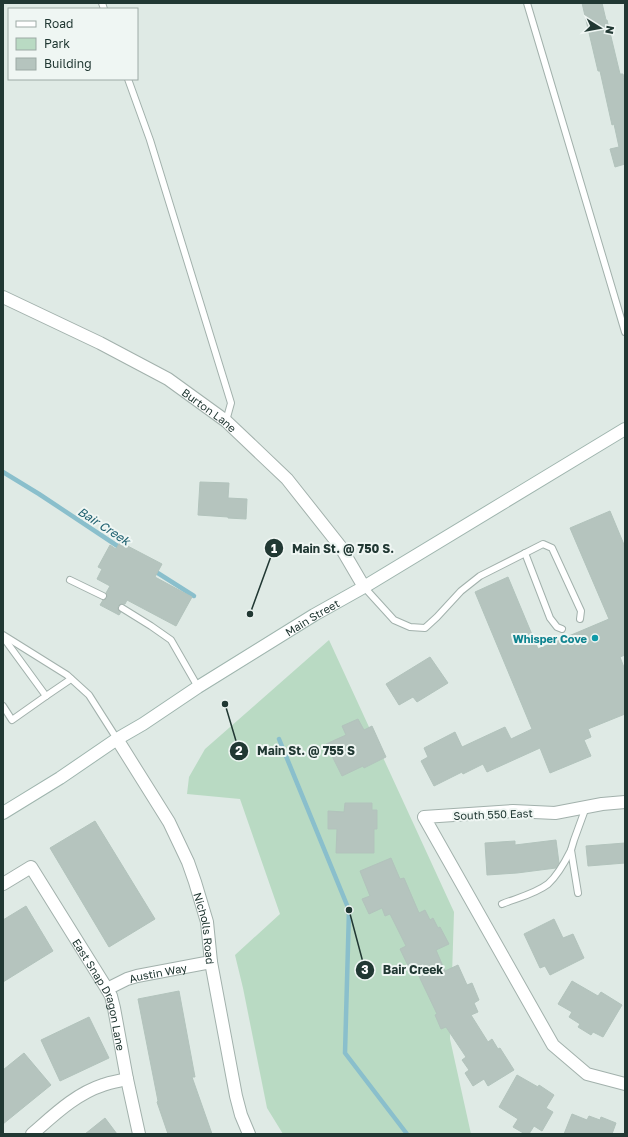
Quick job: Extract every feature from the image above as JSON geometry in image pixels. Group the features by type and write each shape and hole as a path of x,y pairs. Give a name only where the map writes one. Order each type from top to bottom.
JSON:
{"street":[{"name":"Burton Lane","path":"3,297 100,343 168,379 226,421 287,479 340,546 364,587"},
{"name":"Main Street","path":"3,813 60,778 116,739 144,724 198,687 314,615 364,587 625,429"},
{"name":"Nicholls Road","path":"116,739 169,822 188,862 195,882 207,922 212,962 236,1096 241,1115 249,1134"},
{"name":"South 550 East","path":"625,802 602,804 555,813 512,810 424,817 552,1045 587,1074 625,1084"},
{"name":"East Snap Dragon Lane","path":"3,884 31,867 107,989 114,1008 139,1134"},
{"name":"Austin Way","path":"107,989 126,979 137,976 212,962"},
{"path":"32,1134 60,1110 83,1094 103,1084 127,1079"}],"lane":[{"path":"527,3 625,332"},
{"path":"128,80 150,140 230,403 226,421"},
{"path":"364,587 394,620 410,628 425,628 461,591 480,576 543,544 552,548 580,611 580,619"},
{"path":"524,553 550,618 557,627 562,629"},
{"path":"70,580 103,596"},
{"path":"122,608 171,640 198,687"},
{"path":"3,636 67,675 89,695 116,739"},
{"path":"3,636 46,696"},
{"path":"3,706 12,720 71,679"},
{"path":"578,893 572,850 586,807"},
{"path":"502,904 548,884 572,850"}],"green space":[{"path":"329,640 454,912 450,1039 471,1134 283,1134 267,1108 235,955 280,914 240,799 187,794 189,777 205,749"}],"building":[{"path":"582,3 602,3 620,74 623,74 625,83 625,164 615,167 610,149 619,147 614,124 612,125 600,71 598,71"},
{"path":"200,482 229,483 228,498 247,499 246,519 198,515"},
{"name":"Whisper Cove","path":"610,511 625,547 625,655 620,657 625,670 625,714 588,729 591,737 584,740 591,756 550,773 540,748 487,772 483,764 463,774 462,772 434,786 421,761 428,757 424,748 455,732 462,747 505,727 511,739 532,729 475,592 508,577 538,649 609,619 570,528"},
{"path":"120,542 162,564 155,577 192,597 176,626 127,600 125,604 120,604 118,606 118,610 121,612 119,615 100,605 103,600 107,598 106,593 110,586 97,579 102,569 98,567 110,545 116,549"},
{"path":"430,657 448,683 417,702 413,697 399,705 386,684"},
{"path":"358,719 364,730 372,726 386,757 364,768 363,766 342,776 326,744 346,735 342,726"},
{"path":"345,803 372,803 372,810 377,810 377,829 374,829 374,853 336,853 337,829 328,829 328,811 344,812"},
{"path":"95,821 155,919 109,947 50,848"},
{"path":"556,840 559,863 556,868 487,875 485,843 515,841 515,845"},
{"path":"625,843 625,863 588,866 586,846"},
{"path":"391,858 400,879 404,878 419,913 425,910 430,920 433,918 438,928 440,927 449,944 436,950 445,971 458,965 467,985 472,983 479,1000 474,1003 478,1012 471,1015 488,1042 492,1039 498,1049 500,1048 514,1070 488,1086 484,1079 473,1086 465,1073 469,1070 462,1060 466,1057 446,1027 441,1029 435,1015 437,1014 416,970 411,972 400,949 406,946 390,914 385,916 382,908 369,914 362,899 370,896 360,871"},
{"path":"26,906 53,951 3,982 3,920"},
{"path":"554,919 563,938 573,934 584,958 550,975 545,966 540,968 524,934"},
{"path":"572,981 598,996 601,992 622,1005 603,1037 593,1032 591,1035 578,1027 580,1024 569,1017 572,1012 558,1004"},
{"path":"179,991 195,1077 192,1077 212,1134 168,1134 157,1102 138,999"},
{"path":"89,1017 109,1058 60,1081 41,1040"},
{"path":"24,1053 51,1085 3,1124 3,1070"},
{"path":"517,1075 538,1087 539,1085 554,1095 546,1108 553,1112 542,1131 534,1126 529,1134 525,1134 513,1127 518,1119 499,1107"},
{"path":"572,1114 587,1120 589,1116 600,1120 601,1117 616,1123 612,1134 564,1134"},
{"path":"105,1118 117,1134 85,1134"}],"waterway":[{"name":"Bair Creek","path":"3,472 122,549"},
{"name":"Bair Creek","path":"153,570 194,596"},
{"name":"Bair Creek","path":"279,739 349,910 345,1053 407,1134"}],"place":[{"name":"Main St. @ 750 S.","path":"250,614"},
{"name":"Whisper Cove","path":"595,638"},
{"name":"Main St. @ 755 S","path":"225,704"},
{"name":"Bair Creek","path":"349,910"}]}
